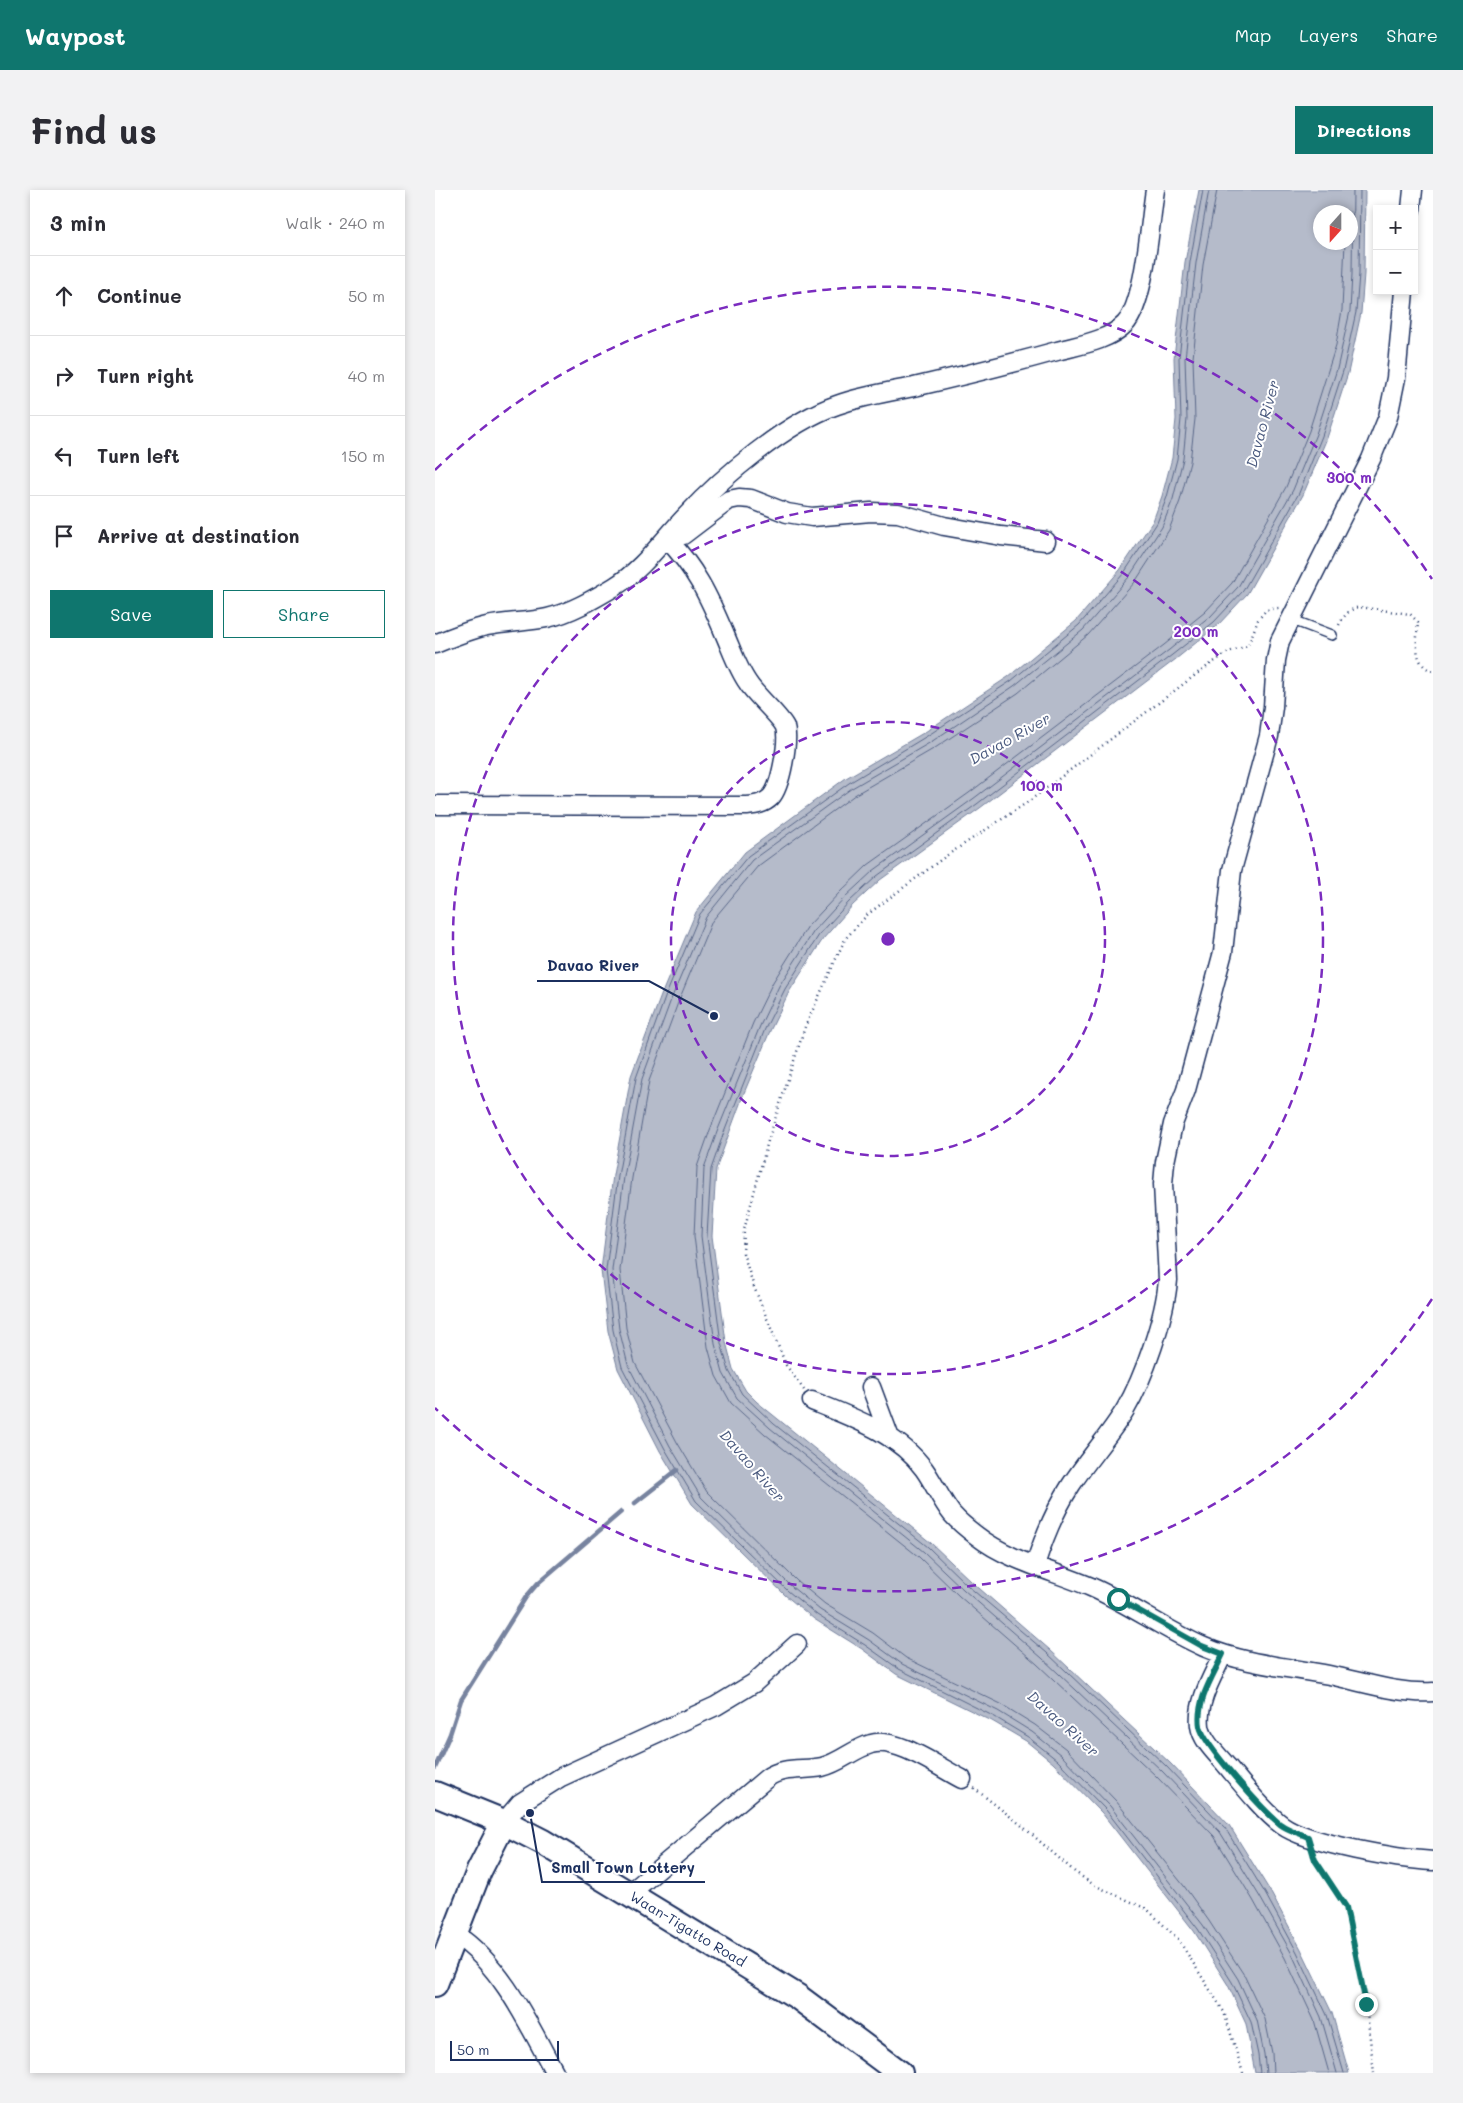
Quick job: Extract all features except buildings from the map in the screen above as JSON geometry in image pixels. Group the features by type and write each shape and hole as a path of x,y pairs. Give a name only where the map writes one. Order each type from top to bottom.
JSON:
{"street":[{"path":"435,644 489,626 549,618 580,606 615,586 633,572 708,493 747,461 800,423 835,405 866,396 956,377 1090,342 1124,325 1134,311 1141,284 1155,190"},
{"path":"1411,205 1413,190"},
{"path":"1035,1565 1042,1542 1064,1497 1125,1409 1140,1378 1164,1309 1168,1280 1163,1184 1165,1162 1173,1124 1185,1090 1223,952 1232,870 1269,736 1276,660 1280,641 1371,459 1387,417 1396,378 1404,295"},
{"path":"666,538 683,535 725,502 739,498 751,500 787,513 812,517 871,512 897,513 943,526 1001,536 1046,541"},
{"path":"435,804 747,806 761,804 772,796 778,782 783,761 786,738 785,727 779,717 756,695 743,675 709,596 684,556 666,538"},
{"path":"871,1387 890,1438"},
{"path":"812,1402 861,1422 890,1438 923,1468 953,1514 972,1532 1004,1552 1118,1599 1202,1646 1223,1654 1264,1664 1332,1675 1391,1690 1415,1693 1433,1692"},
{"path":"435,1984 479,1871 504,1822 520,1804 561,1777 716,1706 754,1683 797,1644"},
{"path":"1223,1654 1204,1695 1199,1712 1200,1728 1207,1742 1272,1816 1290,1830 1308,1837 1339,1845 1433,1861"},
{"path":"629,1894 767,1778 778,1772 820,1768 834,1764 857,1749 881,1742 896,1745 962,1779"},
{"name":"Waan-Tigatto Road","path":"435,1794 504,1822 543,1842 798,1998 900,2073"},
{"path":"455,1934 478,1952 503,1985 527,2020 555,2073"}],"lane":[{"path":"1292,615 1333,635"}],"path":[{"path":"1333,635 1351,609 1359,607 1410,614 1418,622 1418,656 1422,665 1433,671"},
{"path":"812,1402 786,1365 754,1287 743,1253 744,1230 768,1141 805,1027 845,939 868,914 946,856 1028,802 1228,652 1248,646 1258,620 1266,610 1274,608 1292,615"},
{"path":"962,1779 998,1806 1075,1872 1094,1885 1147,1909 1178,1939 1223,2012 1243,2073"},
{"path":"1308,1837 1315,1860 1346,1907 1366,2004 1374,2073"}],"water":[{"path":"1199,190 1365,190 1364,274 1361,313 1348,373 1327,438 1303,495 1247,594 1218,625 1176,659 980,808 880,880 853,905 823,939 789,992 744,1093 716,1169 712,1236 726,1342 733,1369 746,1391 757,1402 931,1543 972,1582 1050,1650 1170,1763 1229,1825 1270,1891 1332,2013 1349,2073 1255,2073 1246,2024 1228,1985 1194,1931 1102,1813 1053,1763 1026,1741 992,1721 896,1674 862,1649 814,1619 785,1595 692,1504 660,1451 618,1369 608,1331 601,1270 613,1175 631,1076 662,993 696,912 745,852 846,778 925,732 1008,677 1076,621 1120,570 1153,521 1172,458 1176,419 1174,358 1185,262"}],"waterway":[{"path":"635,1503 677,1470"},
{"path":"435,1768 450,1734 461,1700 526,1597 538,1583 621,1512"}],"place":[{"name":"Davao River","path":"714,1016"},
{"name":"Small Town Lottery","path":"530,1813"}],"route":[{"path":"1118,1599 1202,1646 1223,1654 1204,1695 1199,1712 1200,1728 1207,1742 1272,1816 1290,1830 1308,1837 1315,1860 1346,1907 1366,2004"}]}
